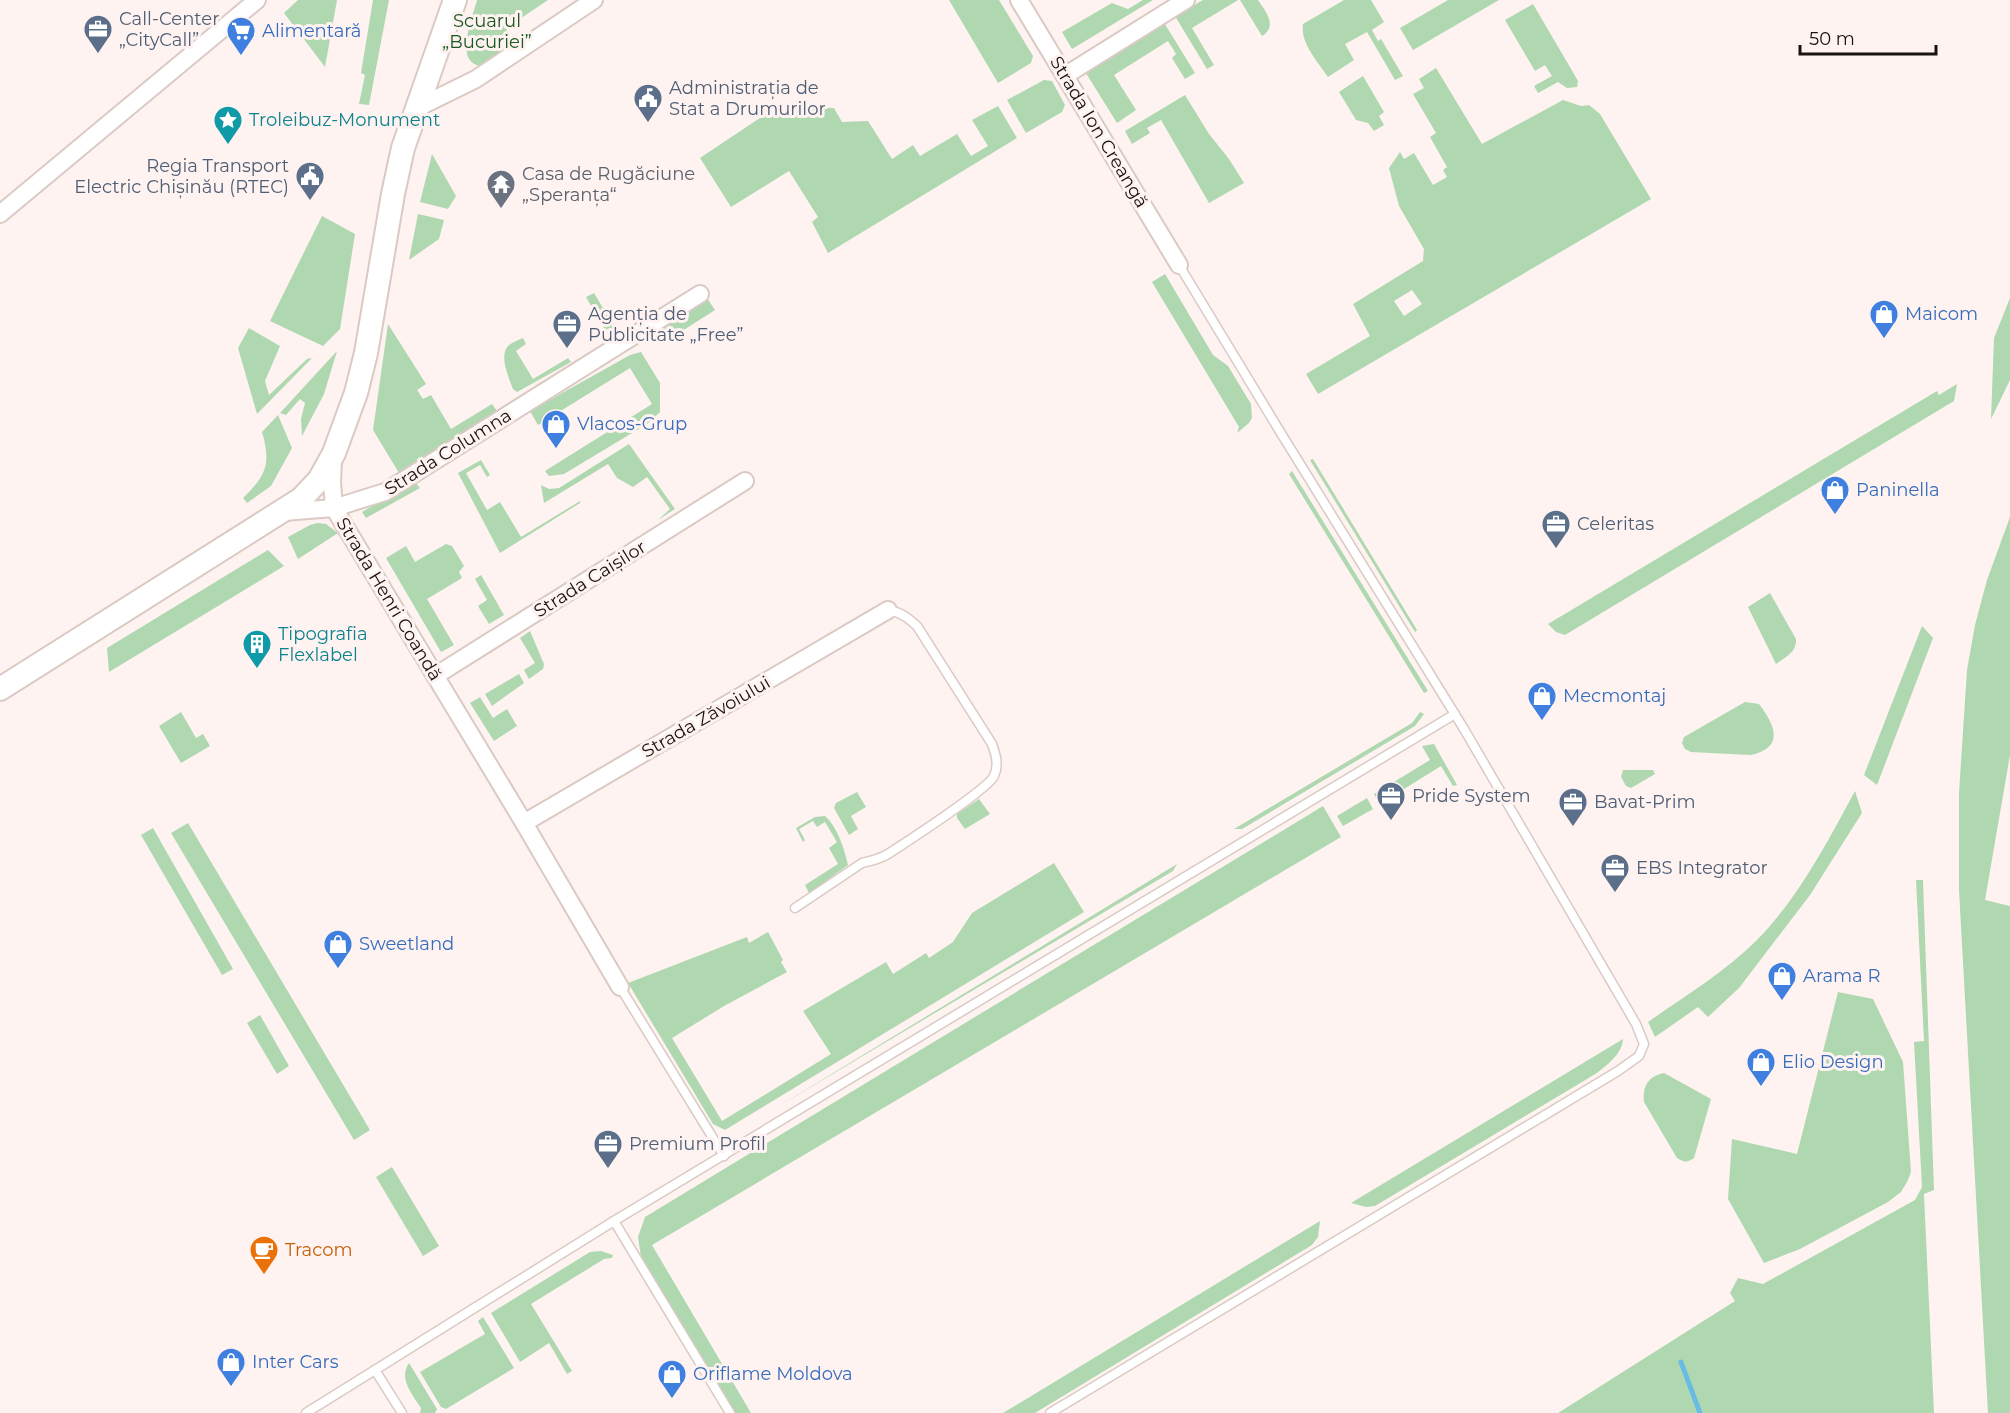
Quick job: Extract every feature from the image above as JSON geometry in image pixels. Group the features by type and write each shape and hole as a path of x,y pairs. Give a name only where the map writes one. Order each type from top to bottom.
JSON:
{"main road":[{"name":"Strada Henri Coandă","path":"334,453 356,393 366,353 403,148 455,0"},
{"path":"282,512 301,499 319,480 334,453"},
{"name":"Strada Columna","path":"0,690 282,512"}],"street":[{"path":"0,214 257,0"},
{"path":"417,108 476,79 594,0"},
{"name":"Strada Ion Creangă","path":"1019,0 1179,265"},
{"path":"1066,75 1186,0"},
{"name":"Strada Columna","path":"282,512 334,508 385,492 700,294"},
{"name":"Strada Henri Coandă","path":"334,453 332,482 334,508 620,987"},
{"name":"Strada Caișilor","path":"435,676 745,481"},
{"name":"Strada Zăvoiului","path":"524,823 888,610"}],"lane":[{"path":"1050,1413 1618,1071 1643,1051 1644,1044 1636,1024 1455,714 1179,265"},
{"path":"795,908 862,863 874,861 887,854 993,779 997,758 992,744 917,626 906,616 888,610"},
{"path":"306,1413 614,1221 1455,714"},
{"path":"620,987 724,1156"},
{"path":"614,1221 730,1413"},
{"path":"375,1371 402,1413"}],"green space":[{"path":"298,0 337,0 325,67 284,13"},
{"path":"373,0 389,0 369,105 359,104 365,75 361,73"},
{"name":"Scuarul „Bucuriei”","path":"477,0 548,0 508,27 500,53 481,66 473,63 468,57 466,48"},
{"path":"949,0 999,0 1033,56 1031,63 998,83"},
{"path":"1143,0 1153,0 1072,49 1062,32 1112,3 1128,9"},
{"path":"1203,0 1238,0 1192,28 1214,65 1207,69 1175,16"},
{"path":"1240,0 1258,0 1264,9 1270,23 1267,32 1262,36"},
{"path":"1344,0 1371,0 1384,22 1372,30 1378,41 1381,39 1403,76 1395,80 1367,32 1345,44 1354,60 1328,77 1307,45 1303,24"},
{"path":"1448,0 1499,0 1413,50 1400,28"},
{"path":"1533,4 1578,81 1577,87 1567,88 1558,82 1538,93 1534,86 1552,76 1545,65 1535,71 1505,20"},
{"path":"1163,21 1195,73 1185,79 1172,58 1176,54 1168,41 1114,75 1136,110 1117,123 1084,70"},
{"path":"1436,68 1482,144 1563,100 1581,106 1589,105 1600,114 1651,199 1318,394 1306,374 1370,336 1353,304 1423,261 1424,249 1399,206 1389,168 1400,152 1404,159 1414,153 1433,185 1447,177 1443,170 1447,167 1430,137 1436,133 1413,94 1424,88 1419,79","holes":["1412,290 1422,304 1404,316 1394,301"]},
{"path":"1363,76 1384,112 1379,116 1384,125 1374,131 1368,123 1356,120 1339,92"},
{"path":"1044,80 1052,81 1065,105 1062,112 1026,133 1007,100"},
{"path":"1185,95 1244,183 1209,203 1161,120 1147,128 1150,133 1132,144 1125,131"},
{"path":"778,106 834,108 842,122 868,121 892,159 913,145 920,156 957,134 971,156 988,146 972,120 998,106 1017,138 828,253 812,222 818,217 789,171 731,207 700,158"},
{"path":"432,154 456,196 448,209 420,202"},
{"path":"418,214 444,220 439,239 409,260"},
{"path":"322,216 355,234 340,329 323,346 270,321"},
{"path":"1165,274 1213,355 1228,366 1251,404 1252,418 1237,433 1239,427 1152,282"},
{"path":"594,293 616,330 608,335 586,297"},
{"path":"707,298 715,310 665,342 656,339 652,331"},
{"path":"2010,298 2010,380 1991,419 1994,338"},
{"path":"388,324 426,384 417,390 423,399 431,395 451,429 492,404 497,411 399,473 373,430"},
{"path":"249,328 280,346 265,381 269,395 307,359 312,358 257,414 238,348"},
{"path":"523,338 526,344 516,351 533,379 568,358 571,362 517,392 513,389 507,373 504,355 509,345"},
{"path":"337,351 324,394 302,436 301,419 305,403 300,399 286,415 280,413"},
{"path":"641,352 660,383 660,412 647,424 564,474 549,476 545,471 652,404 630,368 538,425 530,411 630,355"},
{"path":"1957,384 1954,401 1565,635 1556,632 1548,624 1937,391 1939,395"},
{"path":"278,415 292,448 271,486 247,503 243,498 257,482 265,468 266,452 262,432"},
{"path":"629,444 675,509 658,520 670,509 647,477 633,487 617,478 608,464 544,503 541,485 549,489 559,488"},
{"path":"1313,459 1417,630 1415,632 1310,460"},
{"path":"481,460 490,475 487,477 480,465 466,473 487,510 500,502 521,537 580,501 580,503 500,553 458,473"},
{"path":"1292,471 1428,691 1424,693 1289,474"},
{"path":"414,481 420,488 366,518 362,512"},
{"path":"2010,517 2010,755 1985,900 2010,906 2010,1413 1988,1413 1959,890 1959,793 1967,670 1975,625 1987,580"},
{"path":"318,523 326,524 338,533 298,559 288,537"},
{"path":"446,544 452,546 464,566 459,572 462,578 427,599 454,645 441,652 386,558 406,546 415,562"},
{"path":"268,550 284,566 109,672 107,648"},
{"path":"481,575 504,615 489,624 478,606 487,600 475,579"},
{"path":"1770,593 1796,639 1793,651 1776,664 1748,607"},
{"path":"1922,626 1933,638 1877,785 1864,775"},
{"path":"530,631 544,664 543,669 529,679 524,670 535,663 520,638"},
{"path":"519,674 524,683 492,706 485,694"},
{"path":"480,697 493,718 507,709 517,726 494,741 470,703"},
{"path":"1745,702 1759,704 1769,720 1774,734 1769,747 1751,755 1691,752 1685,749 1682,743 1684,737"},
{"path":"181,712 196,738 203,734 210,746 181,763 159,726"},
{"path":"1420,712 1424,714 1415,726 1242,829 1234,829 1412,723"},
{"path":"1434,744 1457,785 1453,786 1441,766 1380,804 1374,794 1430,760 1422,746"},
{"path":"1623,770 1653,770 1655,774 1631,788 1626,786 1621,777"},
{"path":"1855,791 1862,813 1810,895 1739,988 1708,1017 1698,1007 1655,1037 1648,1022 1732,963 1757,940 1786,906 1811,869"},
{"path":"857,792 866,807 851,816 858,829 849,835 834,808 836,803"},
{"path":"1367,798 1373,809 1343,826 1337,816"},
{"path":"979,799 990,814 965,829 957,818 957,814"},
{"path":"1323,806 1341,837 652,1245 751,1413 735,1413 641,1257 638,1237 645,1217"},
{"path":"825,816 837,832 848,865 809,893 805,885 838,864 829,848 837,842 825,822 817,827 813,821 799,829 805,840 803,842 796,828 815,817"},
{"path":"188,823 370,1130 354,1140 171,833"},
{"path":"153,828 233,969 222,975 141,835"},
{"path":"1054,863 1084,912 725,1130 713,1124 628,983 747,937 749,943 768,932 787,972 724,1006 672,1038 722,1121 831,1054 803,1011 886,962 893,974 926,953 929,958 953,942 972,913"},
{"path":"1177,864 1173,871 774,1109"},
{"path":"1916,880 1923,880 1934,1190 1924,1194 1934,1413 1558,1413 1735,1301 1730,1293 1738,1278 1763,1284 1915,1200 1922,1187 1914,1042 1924,1041"},
{"path":"1838,992 1873,999 1903,1062 1911,1172 1901,1192 1888,1202 1800,1249 1764,1263 1728,1199 1732,1139 1797,1154"},
{"path":"260,1015 289,1066 277,1074 247,1023"},
{"path":"1623,1039 1617,1054 1597,1073 1375,1206 1366,1207 1351,1203"},
{"path":"1664,1073 1711,1099 1694,1158 1687,1161 1677,1158 1644,1102 1647,1083 1658,1074"},
{"path":"392,1167 439,1246 423,1256 376,1177"},
{"path":"1320,1221 1318,1237 1312,1245 1035,1413 1003,1413"},
{"path":"601,1251 613,1255 612,1258 604,1259 531,1304 572,1371 567,1374 549,1343 520,1362 491,1313 590,1252"},
{"path":"483,1317 514,1368 446,1409 441,1407 420,1372 485,1334 478,1321"},
{"path":"409,1363 437,1409 435,1413 420,1413 421,1408 406,1381 406,1369"}],"waterway":[{"path":"1681,1362 1700,1413"}],"place":[{"name":"Call-Center „CityCall”","path":"98,54"},
{"name":"Alimentară","path":"241,56"},
{"name":"Administrația de Stat a Drumurilor","path":"648,124"},
{"name":"Troleibuz-Monument","path":"228,146"},
{"name":"Regia Transport Electric Chișinău (RTEC)","path":"310,202"},
{"name":"Casa de Rugăciune „Speranța“","path":"501,210"},
{"name":"Maicom","path":"1884,340"},
{"name":"Agenția de Publicitate „Free”","path":"567,350"},
{"name":"Vlacos-Grup","path":"556,450"},
{"name":"Paninella","path":"1835,516"},
{"name":"Celeritas","path":"1556,550"},
{"name":"Tipografia Flexlabel","path":"257,670"},
{"name":"Mecmontaj","path":"1542,722"},
{"name":"Pride System","path":"1391,822"},
{"name":"Bavat-Prim","path":"1573,828"},
{"name":"EBS Integrator","path":"1615,894"},
{"name":"Sweetland","path":"338,970"},
{"name":"Arama R","path":"1782,1002"},
{"name":"Elio Design","path":"1761,1088"},
{"name":"Premium Profil","path":"608,1170"},
{"name":"Tracom","path":"264,1276"},
{"name":"Inter Cars","path":"231,1388"},
{"name":"Oriflame Moldova","path":"672,1400"}]}
